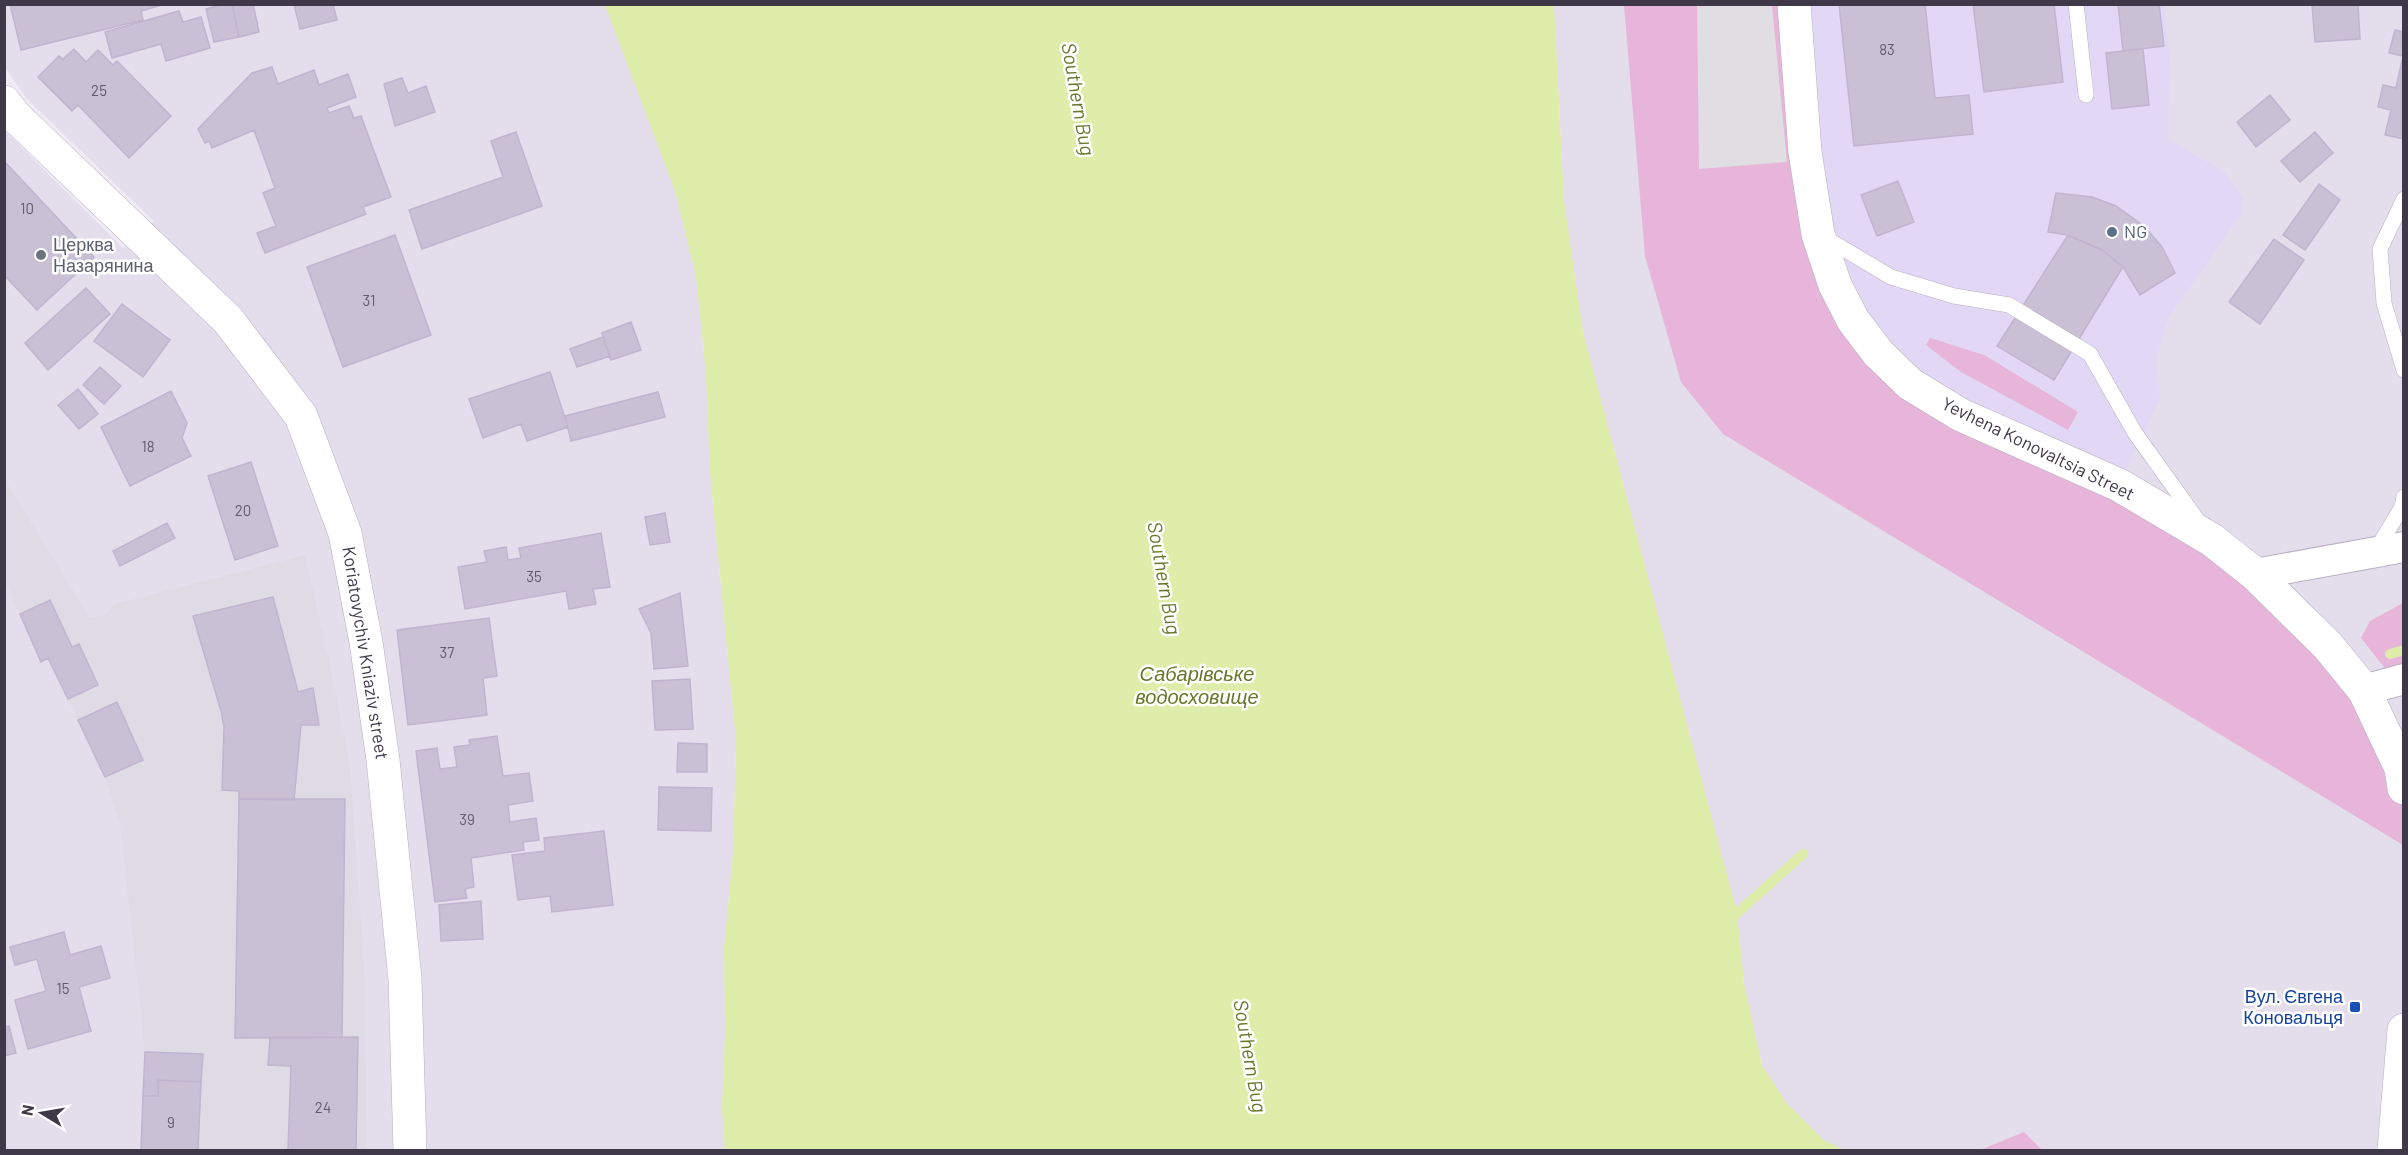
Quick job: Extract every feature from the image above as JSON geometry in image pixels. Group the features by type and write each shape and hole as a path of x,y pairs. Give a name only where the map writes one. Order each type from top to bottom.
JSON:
{"street":[{"name":"Yevhena Konovaltsia Street","path":"1794,4 1805,152 1818,234 1835,285 1853,320 1878,353 1910,384 1961,415 2119,484 2212,540 2255,574 2328,646 2364,690 2401,768 2403,788"},
{"name":"Koriatovychiv Kniaziv street","path":"4,102 15,116 228,320 301,416 345,533 366,642 383,760 405,979 410,1150"},
{"path":"2255,574 2389,549"},
{"path":"2364,690 2403,679"},
{"path":"2394,1150 2403,1030"}],"lane":[{"path":"2076,4 2086,95"},
{"path":"2403,199 2380,249 2384,303 2403,370"},
{"path":"1818,234 1892,277 1954,296 2009,305 2090,354 2135,433 2212,540"},
{"path":"2389,549 2403,497"}],"shaded area":[{"path":"5,5 605,5 675,191 696,276 706,374 710,473 736,741 733,853 724,948 725,1032 722,1108 725,1150 5,1150 4,130 123,248 154,221 27,99 5,67"},
{"path":"1554,5 2403,5 2403,1150 1844,1150 1825,1141 1787,1104 1762,1065 1744,983 1737,913 1583,332 1564,201"},
{"path":"1624,5 1794,5 1818,234 1878,353 2119,485 2328,646 2404,788 2403,845 1723,434 1681,382 1645,256"},
{"path":"1697,5 1772,5 1787,162 1699,169"},
{"path":"1787,5 2164,5 2169,51 2168,139 2224,172 2243,197 2241,214 2169,317 2156,359 2160,399 2119,485 1961,425 1847,330"},
{"path":"1930,338 1984,355 2078,412 2068,430 1961,372 1926,345"},
{"path":"9,486 90,618 104,615 115,604 305,555 350,765 365,983 367,1150 141,1150 145,1052 120,823 105,777 78,720 48,658 41,662 5,581 4,488"},
{"path":"2403,603 2403,679 2395,681 2361,638 2370,621"},
{"path":"2024,1132 2042,1150 1980,1150"}],"water":[{"name":"Сабарівське водосховище","path":"605,5 1554,5 1564,201 1583,332 1737,913 1744,983 1762,1065 1787,1104 1825,1141 1844,1150 725,1150 722,1108 725,1032 724,948 733,853 736,741 710,473 706,374 696,276 675,191"}],"building":[{"path":"10,4 165,4 141,11 143,20 21,50"},
{"path":"232,4 239,37 214,42 206,9"},
{"path":"232,4 253,4 259,32 239,37"},
{"path":"294,4 333,4 337,20 300,29"},
{"path":"1839,4 1925,4 1935,98 1969,95 1973,134 1854,146"},
{"path":"1973,4 2054,4 2063,82 1984,92"},
{"path":"2118,4 2159,4 2164,46 2123,51"},
{"path":"2312,4 2358,4 2360,39 2315,42"},
{"path":"179,11 183,22 201,17 210,48 166,61 161,44 112,58 105,32"},
{"path":"2395,30 2404,32 2404,139 2385,135 2391,110 2378,107 2383,85 2396,88 2403,56 2389,53"},
{"path":"74,49 86,62 98,50 113,65 117,61 171,116 129,158 78,105 72,111 38,77 59,56 63,59"},
{"path":"2143,49 2149,105 2112,109 2106,53"},
{"path":"272,67 278,84 314,70 319,85 348,74 356,97 327,108 329,113 349,106 354,118 361,116 391,197 363,207 366,214 265,253 257,233 276,226 263,193 275,188 254,130 212,148 209,141 205,143 198,129 252,73"},
{"path":"402,78 408,93 426,86 435,112 395,126 384,84"},
{"path":"2270,95 2290,120 2256,147 2237,122"},
{"path":"516,132 542,206 422,249 409,210 503,177 491,141"},
{"path":"2315,132 2333,153 2300,182 2281,161"},
{"path":"4,161 94,257 37,310 4,275"},
{"path":"1898,181 1914,222 1877,236 1861,195"},
{"path":"2319,184 2340,200 2305,250 2283,235"},
{"path":"2056,193 2092,197 2116,206 2144,226 2162,247 2175,273 2140,295 2123,267 2102,250 2068,235 2048,232"},
{"path":"395,235 431,335 343,367 307,267"},
{"path":"2068,235 2102,250 2123,267 2054,380 1997,346"},
{"path":"2274,239 2304,260 2260,324 2229,302"},
{"path":"86,288 110,314 48,370 25,343"},
{"path":"122,304 170,340 143,377 94,341"},
{"path":"631,322 641,350 611,360 602,333"},
{"path":"603,337 610,356 577,367 570,349"},
{"path":"100,367 121,386 104,404 83,385"},
{"path":"550,372 568,427 527,441 521,424 483,438 469,399"},
{"path":"78,389 98,414 79,429 58,405"},
{"path":"171,391 187,423 182,438 191,456 130,486 101,427"},
{"path":"658,392 665,417 571,441 565,416"},
{"path":"251,462 278,546 235,560 208,476"},
{"path":"665,513 670,542 650,545 645,517"},
{"path":"167,523 175,538 120,566 113,551"},
{"path":"601,533 610,587 593,589 596,604 569,609 566,591 465,609 458,567 487,562 484,551 506,547 508,560 521,558 519,548"},
{"path":"680,593 688,666 654,669 651,633 639,609"},
{"path":"273,597 298,692 313,688 319,725 301,725 294,800 239,799 239,791 222,790 224,727 193,616"},
{"path":"50,600 72,647 79,644 98,685 68,699 48,658 41,662 20,614"},
{"path":"489,618 497,676 483,678 487,715 408,725 397,630"},
{"path":"690,679 693,729 655,730 652,681"},
{"path":"117,702 143,760 105,777 78,720"},
{"path":"497,736 503,776 529,773 533,801 508,805 510,822 536,818 539,840 523,842 524,850 471,858 474,887 465,889 467,898 435,902 416,751 437,748 440,769 457,767 454,747 470,745 469,740"},
{"path":"678,743 707,744 707,772 677,772"},
{"path":"659,787 712,788 711,831 658,830"},
{"path":"239,799 345,799 342,1037 235,1038"},
{"path":"604,831 613,905 552,912 550,896 518,900 512,855 545,851 544,838"},
{"path":"481,901 483,939 441,941 439,905"},
{"path":"64,932 70,955 101,946 110,978 79,987 91,1031 28,1049 15,1000 46,991 37,959 15,965 10,947"},
{"path":"9,1026 16,1053 4,1056 4,1027"},
{"path":"358,1037 356,1150 288,1150 291,1066 268,1065 270,1038"},
{"path":"145,1052 203,1054 201,1082 158,1080 158,1096 143,1096"},
{"path":"158,1080 201,1082 198,1150 141,1150 143,1096 158,1096"}],"waterway":[{"path":"2390,654 2404,650"},
{"path":"1727,922 1803,854"}],"place":[{"name":"NG","path":"2112,232"},
{"name":"Церква Назарянина","path":"41,255"},
{"name":"Вул. Євгена Коновальця","path":"2355,1007"}],"water label":[{"name":"Southern Bug","path":"1078,99"},
{"name":"Southern Bug","path":"1164,578"},
{"name":"Southern Bug","path":"1250,1056"}]}
